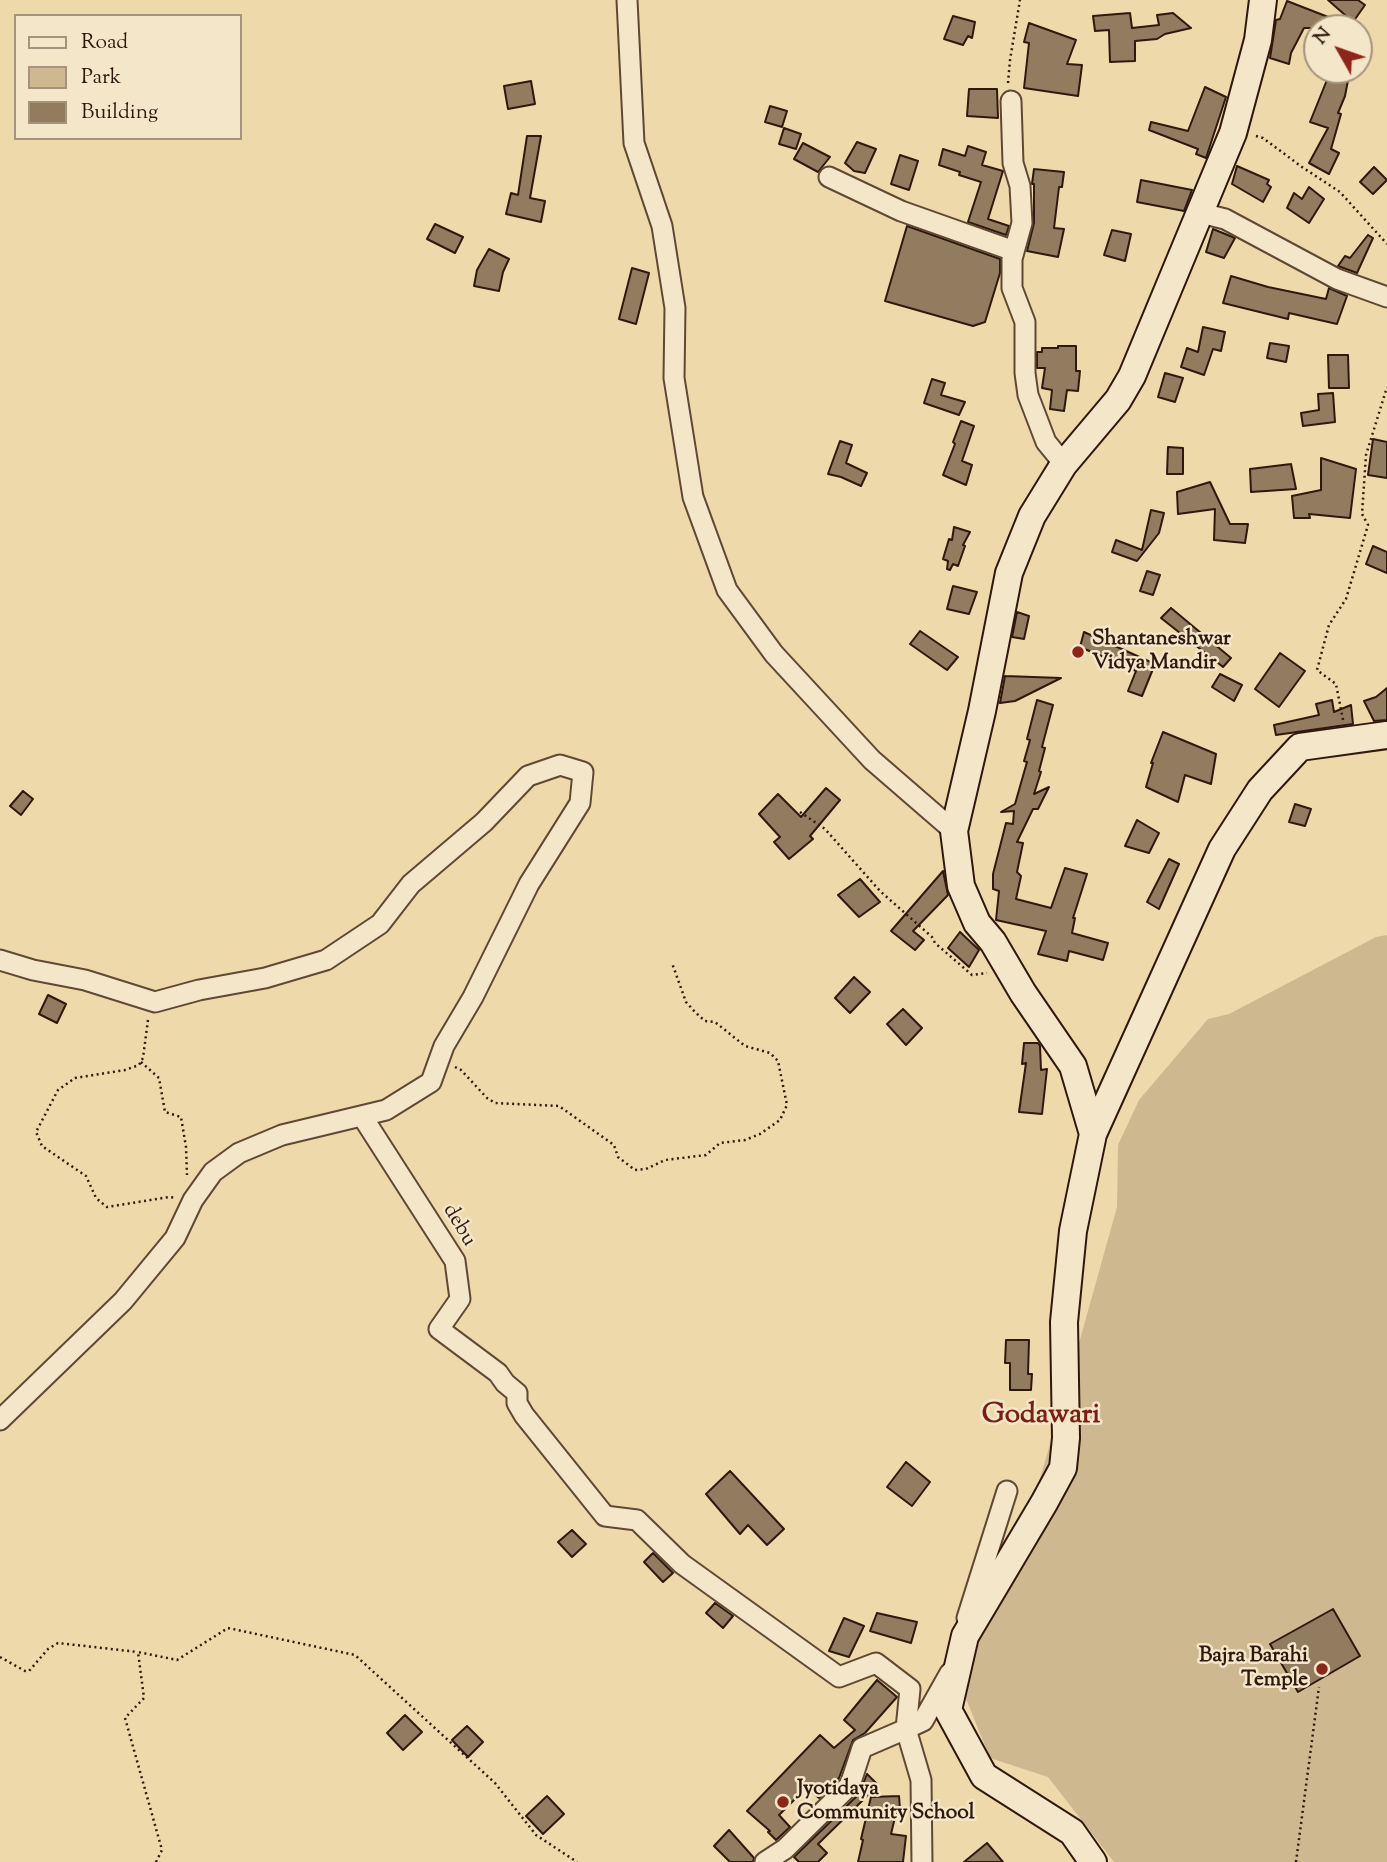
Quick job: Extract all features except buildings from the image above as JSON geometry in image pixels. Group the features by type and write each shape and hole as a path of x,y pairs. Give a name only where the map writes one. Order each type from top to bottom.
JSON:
{"street":[{"path":"627,0 634,143 662,226 675,308 674,378 693,497 727,590 774,654 872,760 954,831"},
{"path":"1093,1134 1073,1066 1020,989 993,942 977,923 961,886 954,831 982,711 1009,573 1032,516 1064,464 1118,400 1132,376 1233,133 1258,40 1263,0"},
{"path":"1011,101 1013,163 1020,186 1022,223 1014,251 1012,288 1025,322 1028,395 1046,442 1064,464"},
{"path":"829,177 901,211 1014,251"},
{"path":"1201,213 1225,219 1337,279 1387,297"},
{"path":"1093,1862 1072,1832 984,1776 948,1710 965,1636 1063,1468 1066,1438 1064,1322 1073,1231 1093,1134 1222,849 1260,790 1300,747 1387,735"},
{"path":"0,960 33,970 85,979 155,1002 199,990 265,978 326,960 380,924 411,884 484,822 528,776 560,765 583,772 580,803 529,884 473,997 444,1046 431,1082 386,1110 282,1135 239,1153 213,1172 191,1200 175,1238 123,1301 0,1420"},
{"name":"debu","path":"362,1116 455,1261 460,1299 439,1329 498,1373 517,1393 517,1404 524,1415 605,1516 637,1520 682,1564 839,1677 876,1663 910,1689 906,1729"},
{"path":"765,1862 786,1849 850,1785 862,1748 923,1721 950,1673 1007,1491"},
{"path":"906,1729 921,1780 922,1862"}],"path":[{"path":"1011,101 1008,94 1010,60 1020,0"},
{"path":"1233,133 1263,138 1340,192 1387,244"},
{"path":"1346,740 1336,684 1317,670 1329,625 1346,599 1368,525 1362,514 1366,455 1387,387"},
{"path":"800,812 825,829 880,891 972,975 995,973 1020,989"},
{"path":"431,1082 455,1067 495,1103 559,1106 614,1145 618,1157 635,1170 646,1170 665,1160 706,1155 720,1143 744,1140 760,1134 780,1120 787,1105 778,1061 770,1052 745,1046 715,1022 705,1021 695,1012 686,1002 672,962"},
{"path":"141,1062 159,1077 165,1112 181,1117 187,1147 191,1200 169,1196 107,1207 96,1198 86,1176 42,1146 36,1132 58,1090 75,1078 125,1070 139,1065 141,1062 144,1058 149,1014 155,1002"},
{"path":"0,1657 24,1671 29,1671 48,1649 58,1643 138,1652 177,1660 228,1628 355,1655 495,1783 536,1835 577,1862"},
{"path":"138,1652 144,1698 125,1718 162,1850 156,1862"},
{"path":"1296,1862 1319,1687"}],"green space":[{"path":"1387,935 1387,1862 1114,1862 1048,1777 990,1758 964,1694 976,1638 1029,1516 1069,1379 1117,1207 1118,1145 1139,1100 1208,1019 1229,1014 1376,937"}],"place":[{"name":"Shantaneshwar Vidya Mandir","path":"1078,652"},
{"name":"Bajra Barahi Temple","path":"1322,1669"},
{"name":"Jyotidaya Community School","path":"783,1802"}],"district":[{"name":"Godawari","path":"1041,1417"}]}
